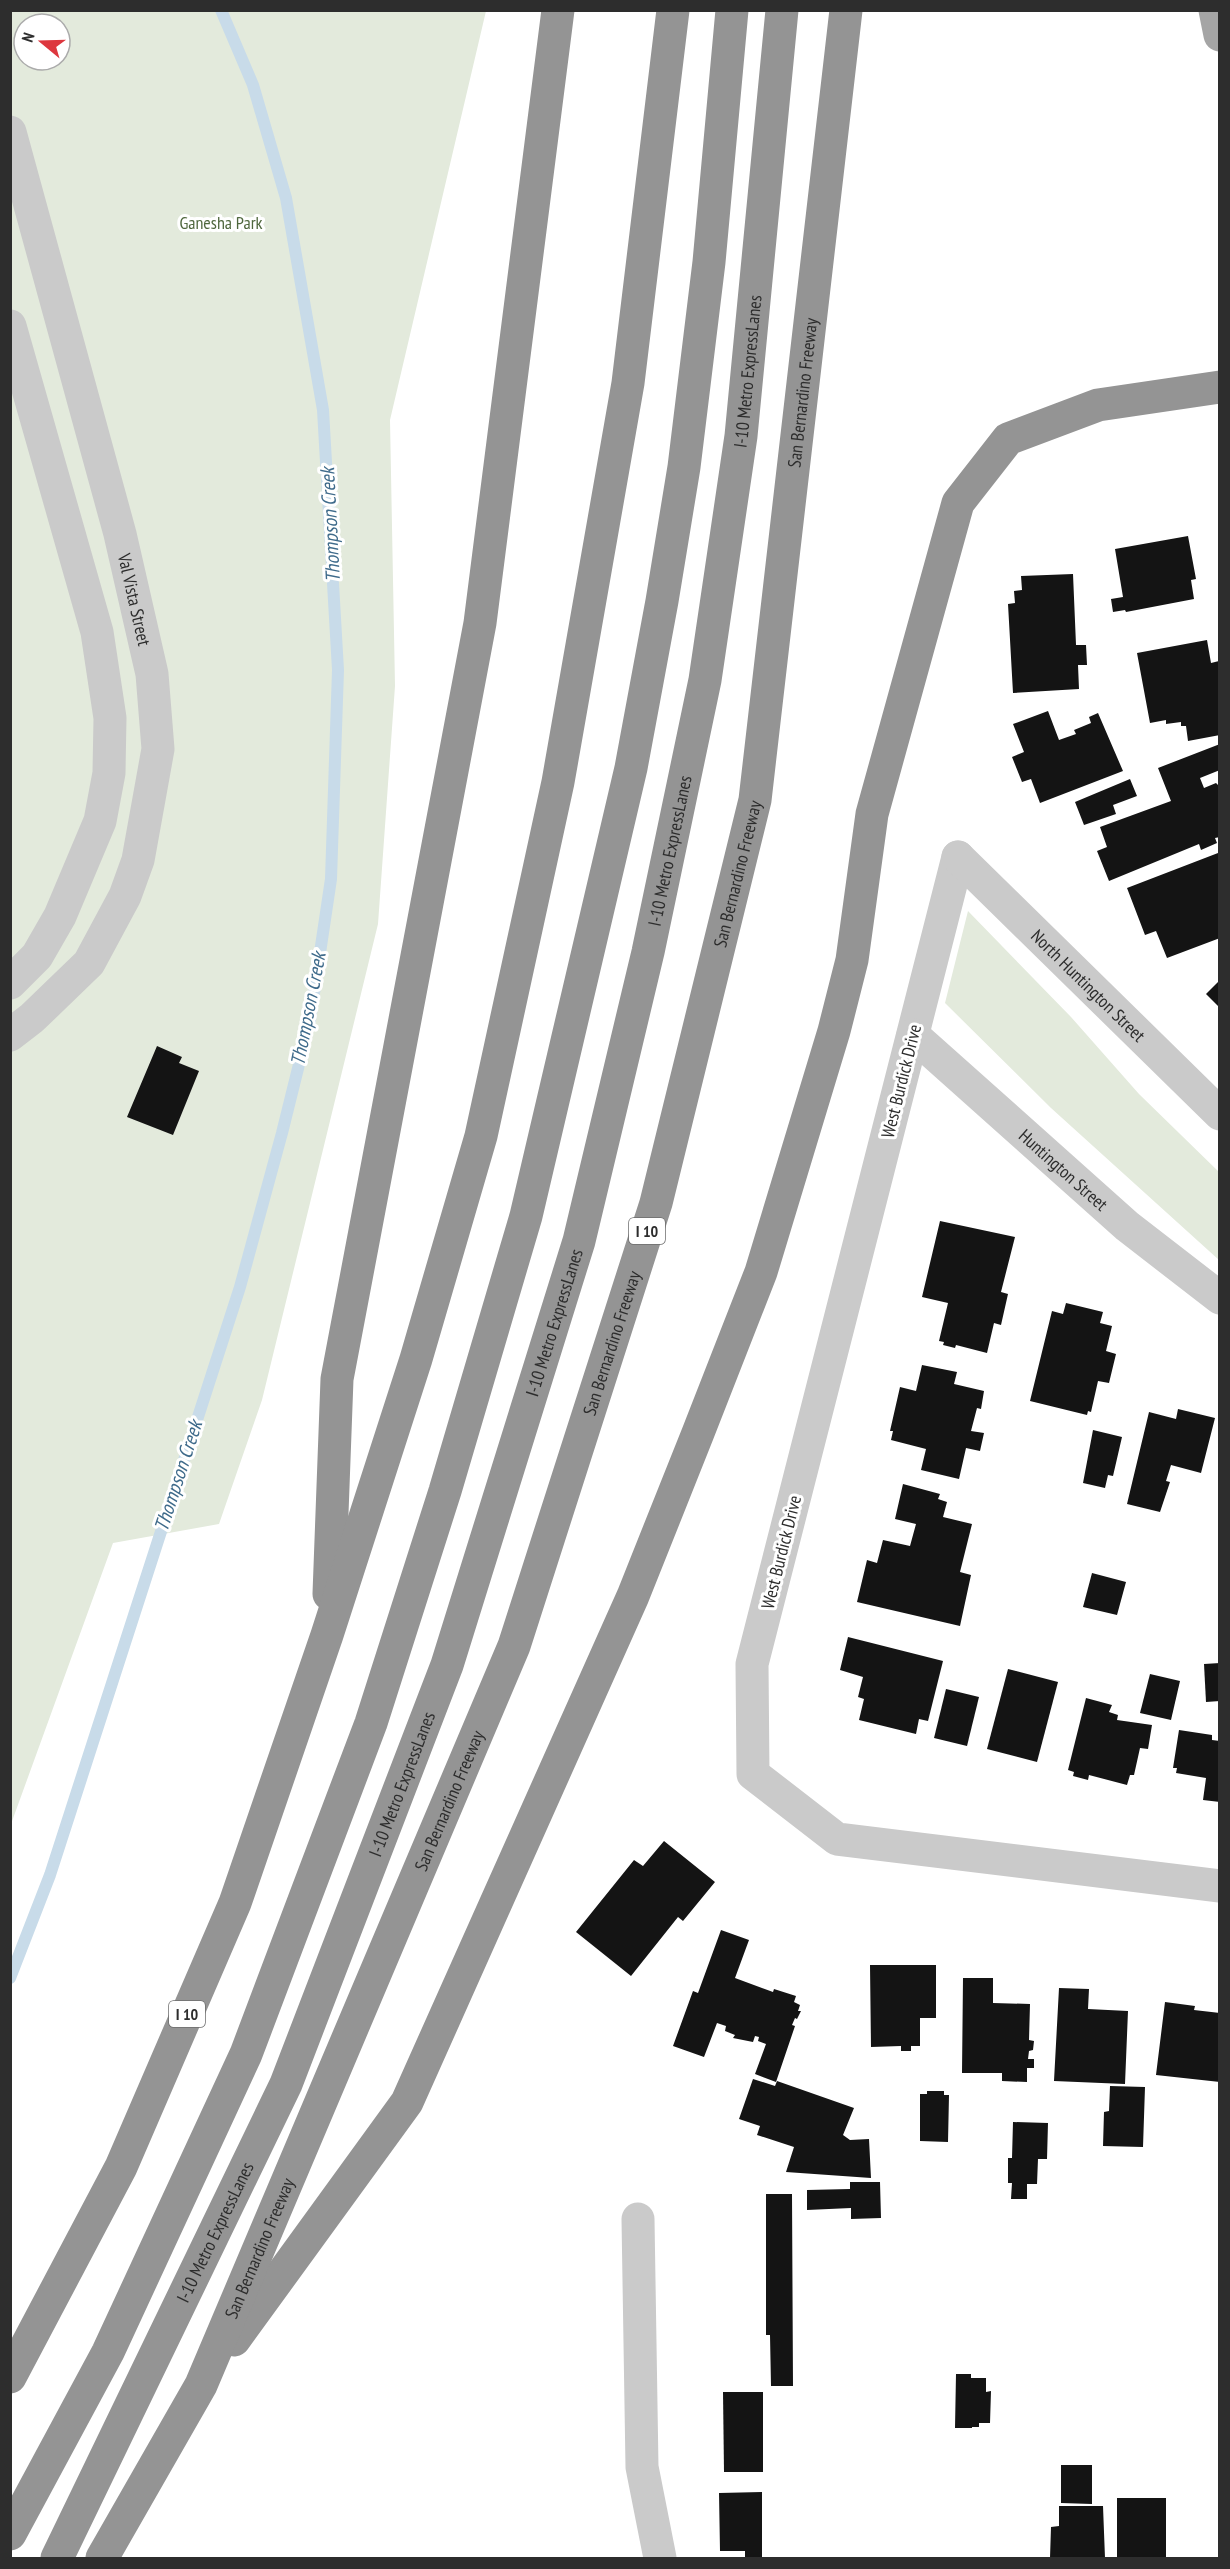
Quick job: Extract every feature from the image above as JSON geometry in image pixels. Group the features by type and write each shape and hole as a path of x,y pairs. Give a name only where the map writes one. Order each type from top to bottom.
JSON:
{"highway":[{"path":"327,1635 337,1378 480,622 558,10"},
{"name":"I 10","path":"10,2377 121,2167 230,1914 327,1635 416,1359 481,1136 555,793 628,383 673,10"},
{"path":"10,2535 108,2352 246,2054 371,1724 445,1491 526,1216 631,768 662,600 684,467 705,296 732,10"},
{"name":"I-10 Metro ExpressLanes","path":"57,2559 74,2528 290,2073 447,1665 579,1241 648,952 705,680 741,436 782,10"},
{"name":"San Bernardino Freeway","path":"102,2559 201,2385 514,1646 656,1203 754,800 846,10"},
{"path":"201,2385 407,2102 642,1574 761,1272 834,1031 852,960 872,814 958,503 1008,439 1098,405 1220,387"}],"main road":[{"path":"1215,10 1220,35"}],"street":[{"name":"Val Vista Street","path":"10,132 120,534 152,674 158,748 138,860 125,896 89,963 32,1018 10,1035"},
{"path":"10,326 98,632 110,718 110,773 100,821 60,916 37,956 10,983"},
{"name":"West Burdick Drive","path":"958,857 752,1664 753,1774 837,1839 1220,1886"},
{"name":"North Huntington Street","path":"958,857 1220,1114"},
{"name":"Huntington Street","path":"913,1035 1127,1226 1220,1299"},
{"path":"638,2219 642,2467 660,2559"}],"green space":[{"name":"Ganesha Park","path":"11,11 486,11 390,420 395,686 378,924 262,1400 219,1524 113,1543 11,1824"},
{"path":"968,911 1071,1017 1139,1094 1219,1172 1219,1260 1051,1108 945,1003"}],"building":[{"path":"1188,536 1196,579 1191,580 1194,599 1126,612 1125,610 1113,612 1111,599 1123,597 1115,549"},
{"path":"1073,574 1076,645 1086,645 1087,665 1078,665 1079,689 1013,693 1008,604 1015,603 1014,591 1022,590 1021,576"},
{"path":"1207,640 1211,663 1219,661 1220,665 1220,703 1218,704 1220,735 1188,741 1186,726 1181,726 1181,722 1166,724 1166,720 1150,723 1137,653"},
{"path":"1048,711 1059,740 1076,734 1074,730 1091,723 1089,717 1098,713 1123,771 1040,803 1031,779 1022,782 1012,757 1024,752 1013,724"},
{"path":"1220,744 1220,770 1200,778 1204,788 1216,783 1220,787 1220,837 1215,838 1217,843 1201,850 1199,844 1109,881 1097,851 1107,847 1100,827 1171,801 1158,768"},
{"path":"1130,779 1137,796 1113,805 1116,814 1084,825 1075,802"},
{"path":"1218,853 1220,858 1220,938 1167,958 1156,931 1145,935 1127,888"},
{"path":"1220,980 1220,1008 1206,994"},
{"path":"157,1046 182,1057 179,1063 199,1071 173,1135 127,1117"},
{"path":"940,1221 1015,1237 1001,1292 1008,1294 1001,1325 994,1323 987,1353 956,1345 955,1348 943,1345 944,1342 939,1341 948,1303 922,1297"},
{"path":"1066,1303 1103,1312 1100,1323 1112,1326 1106,1351 1116,1354 1109,1383 1098,1381 1091,1412 1088,1411 1087,1415 1030,1401 1052,1311 1063,1314"},
{"path":"922,1365 957,1372 954,1384 984,1391 981,1409 977,1408 971,1431 984,1433 980,1451 966,1448 959,1479 921,1470 926,1449 891,1440 893,1431 890,1431 900,1387 916,1391"},
{"path":"1178,1409 1215,1418 1201,1473 1171,1465 1166,1481 1170,1482 1160,1512 1127,1504 1149,1412 1176,1419"},
{"path":"1093,1430 1122,1437 1113,1476 1108,1475 1105,1488 1083,1483"},
{"path":"903,1484 940,1494 938,1499 947,1502 943,1517 972,1524 960,1572 971,1575 960,1626 857,1602 867,1560 877,1563 883,1540 910,1546 916,1524 895,1519"},
{"path":"1092,1573 1126,1582 1117,1615 1083,1607"},
{"path":"848,1637 943,1661 928,1721 919,1719 916,1734 859,1720 864,1699 858,1697 863,1677 840,1670"},
{"path":"1220,1663 1220,1701 1206,1702 1204,1664"},
{"path":"1008,1669 1058,1682 1037,1762 987,1749"},
{"path":"1150,1674 1180,1681 1171,1720 1140,1713"},
{"path":"946,1689 979,1697 967,1746 934,1738"},
{"path":"1086,1698 1112,1705 1109,1712 1118,1715 1117,1720 1152,1725 1148,1749 1140,1748 1134,1775 1130,1775 1127,1785 1089,1775 1088,1780 1073,1776 1074,1772 1068,1770"},
{"path":"1179,1730 1212,1735 1212,1740 1220,1741 1220,1802 1203,1800 1206,1778 1176,1773 1177,1768 1173,1768"},
{"path":"664,1841 715,1882 683,1921 678,1917 631,1976 576,1932 634,1860 643,1866"},
{"path":"721,1930 749,1940 735,1978 773,1992 774,1989 796,1996 794,2002 800,2005 798,2011 801,2011 792,2025 795,2026 776,2082 755,2074 766,2044 758,2041 759,2037 755,2036 753,2042 733,2038 735,2035 725,2031 726,2026 717,2023 704,2057 673,2046 693,1991 698,1993"},
{"path":"870,1965 936,1965 936,2018 920,2018 920,2046 911,2046 911,2051 901,2051 901,2046 871,2047"},
{"path":"963,1978 993,1978 993,2003 1030,2004 1029,2040 1034,2041 1033,2050 1029,2051 1028,2059 1034,2059 1034,2068 1027,2068 1027,2082 1002,2081 1002,2073 962,2073"},
{"path":"1059,1988 1089,1989 1088,2009 1128,2011 1125,2084 1054,2081"},
{"path":"1165,2002 1195,2006 1194,2010 1220,2013 1220,2082 1156,2075"},
{"path":"753,2079 775,2086 777,2081 854,2108 843,2135 850,2140 869,2139 871,2178 786,2172 794,2147 757,2135 760,2126 739,2119"},
{"path":"1110,2086 1145,2087 1143,2147 1103,2146 1104,2112 1109,2111"},
{"path":"927,2091 944,2091 944,2095 949,2095 948,2142 920,2141 920,2094 927,2094"},
{"path":"1013,2122 1048,2123 1047,2159 1038,2159 1037,2184 1027,2184 1027,2199 1011,2199 1012,2183 1008,2183 1008,2158 1012,2158"},
{"path":"850,2182 880,2182 881,2218 851,2219 851,2208 807,2210 807,2190 850,2189"},
{"path":"766,2194 792,2194 793,2386 771,2386 770,2335 766,2335"},
{"path":"956,2374 971,2374 971,2378 986,2378 986,2392 991,2391 990,2423 979,2423 979,2427 972,2428 955,2428"},
{"path":"723,2392 763,2392 763,2472 724,2472"},
{"path":"1061,2465 1092,2465 1092,2504 1061,2503"},
{"path":"762,2492 762,2558 745,2558 745,2551 720,2551 719,2493"},
{"path":"1117,2498 1166,2498 1166,2558 1117,2558"},
{"path":"1059,2506 1103,2506 1105,2558 1050,2558 1051,2527 1059,2526"}],"waterway":[{"name":"Thompson Creek","path":"10,1978 50,1875 240,1287 310,1020 331,879 338,670 323,410 286,198 253,85 221,10"}]}
